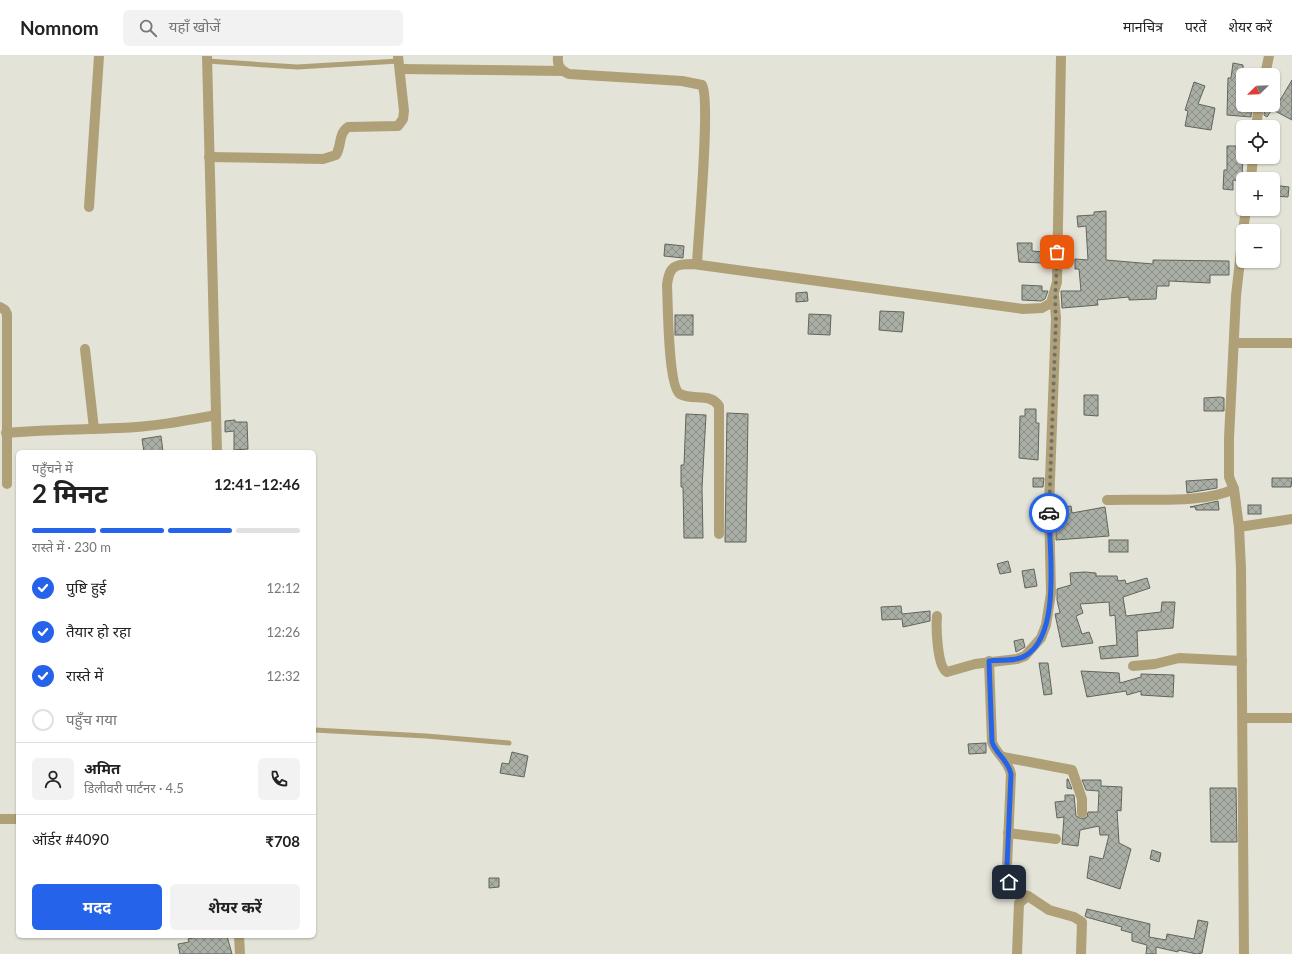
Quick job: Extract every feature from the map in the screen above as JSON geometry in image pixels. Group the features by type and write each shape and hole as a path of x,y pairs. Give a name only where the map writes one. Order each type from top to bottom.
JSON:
{"street":[{"path":"89,207 99,56"},
{"path":"558,56 558,67 562,71"},
{"path":"719,534 719,406 712,399 679,393 673,382 667,284 668,274 672,268 678,265 697,264 1023,308 1042,308 1050,303 1057,282 1061,56"},
{"path":"1266,68 1269,56"},
{"path":"207,58 217,450"},
{"path":"209,157 281,159 331,157 338,151 341,134 348,127 387,128 398,126 401,123 404,112 399,62 562,71 574,74 682,81 702,85 705,93 705,119 697,264"},
{"path":"1239,268 1236,296 1229,438 1229,477 1234,489 1239,527 1243,718 1244,954"},
{"path":"937,616 936,634 944,670 949,672 989,661 1017,659 1028,654 1041,638 1050,608 1052,553 1049,540 1049,506 1056,318 1054,291"},
{"path":"0,307 5,310 7,314 7,484"},
{"path":"1234,343 1292,343"},
{"path":"85,349 94,429"},
{"path":"6,433 55,428 94,429 178,422 216,415"},
{"path":"1107,500 1161,500 1221,495 1234,489"},
{"path":"1239,527 1292,519"},
{"path":"1133,666 1155,664 1179,658 1242,661"},
{"path":"989,661 992,742 996,750 1004,757 1010,767 1011,774 1007,866 1009,882 1015,892 1028,896 1050,910 1074,917 1082,922 1080,954"},
{"path":"1243,718 1292,718"},
{"path":"1004,757 1072,770 1082,799 1082,812"},
{"path":"0,819 16,819"},
{"path":"1008,833 1056,839"},
{"path":"1017,954 1019,903 1028,896"},
{"path":"239,938 240,954"}],"lane":[{"path":"207,58 296,67 399,62"},
{"path":"316,730 509,742"}],"building":[{"path":"1233,63 1243,65 1243,68 1236,68 1236,112 1251,112 1251,117 1227,115 1228,78 1231,78"},
{"path":"1292,80 1292,120 1277,112 1280,112 1280,100"},
{"path":"1194,82 1205,86 1198,104 1215,108 1211,130 1185,126 1188,111 1185,110"},
{"path":"1264,112 1270,112 1267,117 1264,115"},
{"path":"1227,146 1236,146 1236,164 1242,164 1242,172 1236,172 1236,180 1233,180 1233,190 1223,189 1224,170 1227,170"},
{"path":"1280,186 1289,187 1288,197 1280,196"},
{"path":"1106,211 1106,260 1153,264 1153,260 1229,261 1229,275 1210,275 1210,283 1169,281 1169,286 1157,286 1156,299 1129,300 1129,297 1097,300 1098,305 1062,308 1061,291 1081,291 1079,269 1075,269 1075,259 1088,260 1086,226 1078,227 1077,216 1094,215 1094,212"},
{"path":"1017,243 1032,243 1032,251 1043,252 1043,263 1019,262"},
{"path":"665,244 684,246 683,258 664,256"},
{"path":"1022,285 1042,286 1042,291 1048,291 1045,299 1041,301 1022,300"},
{"path":"807,292 808,301 796,302 796,293"},
{"path":"880,311 904,312 902,332 879,330"},
{"path":"809,314 831,315 830,335 808,334"},
{"path":"675,315 693,315 693,335 675,335"},
{"path":"1084,395 1098,395 1098,416 1084,415"},
{"path":"1204,398 1224,398 1224,411 1204,411"},
{"path":"1025,409 1036,409 1036,423 1039,423 1038,460 1019,458 1020,416 1025,416"},
{"path":"727,413 748,414 746,542 725,542"},
{"path":"686,414 706,415 702,488 703,538 684,538 681,465 684,465"},
{"path":"235,420 235,422 247,422 248,449 234,450 234,431 225,432 225,421"},
{"path":"161,436 163,450 144,450 142,439"},
{"path":"1033,478 1044,478 1043,487 1033,487"},
{"path":"1272,478 1292,478 1291,487 1272,487"},
{"path":"1217,479 1217,488 1187,493 1186,481"},
{"path":"1218,501 1219,510 1196,510 1195,507 1190,507"},
{"path":"1248,505 1261,505 1261,514 1248,514"},
{"path":"1071,506 1072,513 1105,507 1109,536 1056,540 1056,508"},
{"path":"1109,540 1128,540 1128,552 1109,552"},
{"path":"1008,561 1011,572 1000,574 997,564"},
{"path":"1034,569 1037,586 1025,588 1022,571"},
{"path":"1070,573 1096,573 1096,576 1117,576 1118,581 1125,580 1126,584 1147,578 1150,588 1123,597 1126,616 1161,612 1162,602 1175,602 1173,628 1137,631 1138,656 1101,659 1099,647 1117,645 1115,615 1110,616 1109,602 1080,604 1083,613 1076,616 1082,634 1089,632 1093,643 1062,647 1055,614 1060,613 1057,600 1057,589 1071,585"},
{"path":"901,606 902,614 930,611 930,621 903,627 902,619 882,620 881,607"},
{"path":"1023,639 1025,647 1016,652 1014,641"},
{"path":"1039,663 1048,663 1052,694 1044,695"},
{"path":"1081,671 1119,673 1120,683 1141,677 1141,674 1174,675 1173,697 1141,695 1141,691 1127,695 1126,691 1087,697"},
{"path":"986,743 986,753 969,754 968,744"},
{"path":"512,752 528,756 524,777 500,773 502,763 509,764"},
{"path":"1068,779 1072,789 1067,788"},
{"path":"1082,780 1101,780 1101,786 1122,787 1121,811 1117,810 1119,843 1131,849 1120,889 1087,878 1090,856 1103,859 1109,835 1100,835 1099,826 1080,830 1078,846 1062,844 1064,817 1057,818 1055,802 1065,801 1065,795 1074,795 1076,816 1082,819 1087,817 1088,812 1098,812 1099,791 1086,790"},
{"path":"1210,788 1236,788 1237,842 1211,842"},
{"path":"1152,850 1161,853 1159,862 1150,859"},
{"path":"489,878 499,878 499,887 489,888"},
{"path":"1087,909 1150,924 1149,937 1166,940 1167,934 1194,939 1198,920 1208,922 1202,953 1197,954 1178,950 1178,952 1156,947 1156,954 1146,954 1147,945 1132,941 1132,933 1121,930 1122,927 1086,917"},
{"path":"228,938 232,954 180,954 178,944 189,942 188,939"}],"way so far":[{"path":"1049,513 1056,318 1054,291 1057,282 1057,252"}],"route":[{"path":"1009,882 1007,866 1011,774 1010,767 1004,757 996,750 992,742 989,661 1017,659 1025,656 1041,638 1050,608 1051,593 1052,553 1049,540 1049,513"}]}
